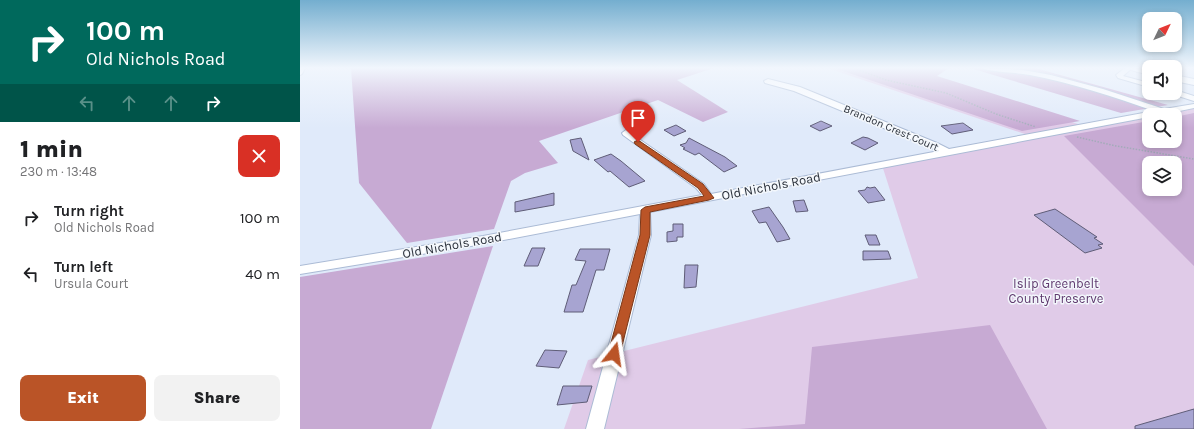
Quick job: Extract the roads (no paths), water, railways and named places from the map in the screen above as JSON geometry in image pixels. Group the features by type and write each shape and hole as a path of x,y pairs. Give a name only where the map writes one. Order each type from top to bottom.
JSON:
{"street":[{"name":"Brandon Crest Court","path":"793,88 934,145 947,152"},
{"path":"1090,88 1155,108"},
{"path":"1182,95 1194,99"},
{"name":"Old Nichols Road","path":"1182,109 1194,106"},
{"name":"Old Nichols Road","path":"300,270 476,241 1142,116"},
{"path":"626,133 700,186 709,198"},
{"path":"595,429 645,235 645,210"}],"park label":[{"name":"Islip Greenbelt County Preserve","path":"1056,290"}]}
